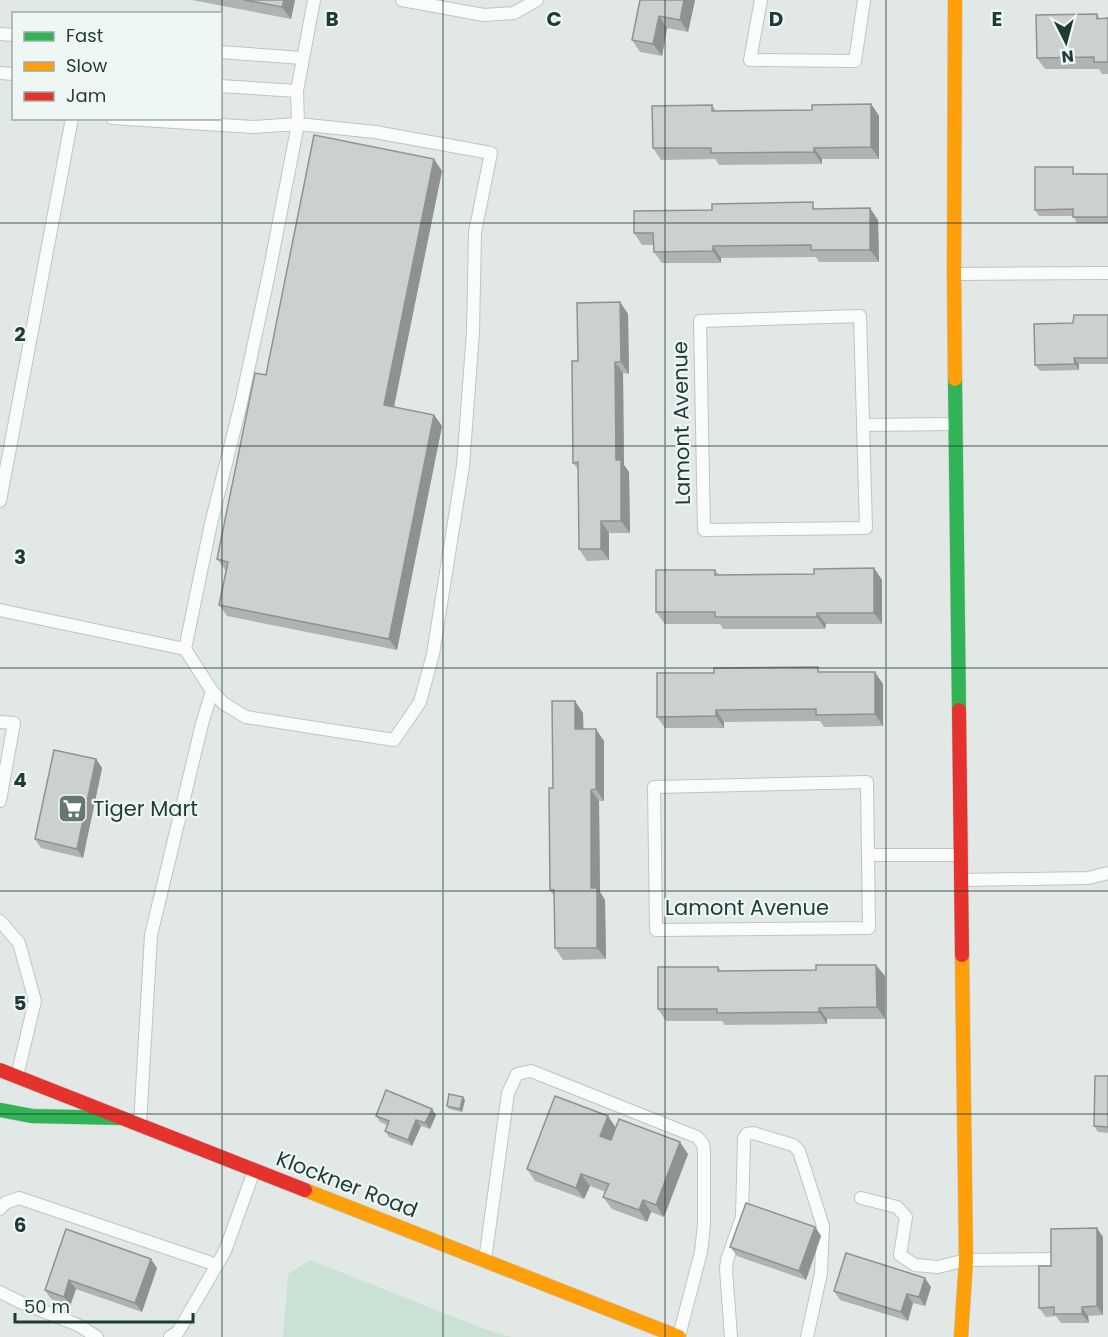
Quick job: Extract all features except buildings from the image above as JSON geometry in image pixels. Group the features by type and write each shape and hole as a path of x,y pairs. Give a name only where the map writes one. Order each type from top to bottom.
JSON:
{"street":[{"path":"955,0 954,274 966,1260 961,1337"},
{"name":"Klockner Road","path":"0,1070 679,1337"},
{"path":"0,1110 32,1116 121,1118"}],"lane":[{"path":"143,120 253,127 298,124 375,132 491,153 475,232 473,332 463,466 433,654 420,702 394,740 246,717 224,703 212,691 185,649 210,528 241,403 268,278 298,124 297,91 314,0"},
{"path":"402,0 484,15 514,13 537,0"},
{"path":"761,0 750,60 855,61 864,0"},
{"path":"222,52 302,58"},
{"path":"222,86 297,91"},
{"path":"0,501 72,120"},
{"path":"954,274 1108,273"},
{"name":"Lamont Avenue","path":"861,316 863,425 866,528 704,530 700,321 861,316"},
{"path":"863,425 957,424"},
{"path":"0,610 185,649"},
{"path":"140,1125 151,934 212,691"},
{"path":"0,722 14,723 0,801"},
{"name":"Lamont Avenue","path":"867,782 868,855 869,928 656,930 654,787 867,782"},
{"path":"868,855 960,855"},
{"path":"962,880 1088,878 1108,873"},
{"path":"0,921 19,943 35,1000 16,1077"},
{"path":"485,1261 508,1093 517,1074 531,1071 697,1137 703,1144 701,1252 679,1337"},
{"path":"731,1337 726,1269 742,1217 744,1138 747,1134 753,1133 794,1144 799,1151 823,1226 821,1272 807,1337"},
{"path":"170,1337 178,1332 225,1251 254,1170"},
{"path":"0,1209 5,1203 19,1198 217,1265"},
{"path":"861,1198 897,1208 906,1217 900,1255 915,1265 938,1267 966,1260 1057,1259"},
{"path":"0,1292 78,1325 98,1337"},
{"path":"639,1337 644,1322"}],"green space":[{"path":"310,1260 484,1329 512,1337 283,1337 288,1274"}],"traffic: fast":[{"path":"955,379 959,710"},
{"path":"0,1110 32,1116 121,1118"}],"traffic: slow":[{"path":"955,0 955,379"},
{"path":"961,1337 966,1260 962,955"},
{"path":"305,1190 679,1337"}],"traffic: jam":[{"path":"959,710 962,955"},
{"path":"0,1070 305,1190"}],"place":[{"name":"Tiger Mart","path":"72,808"}]}
